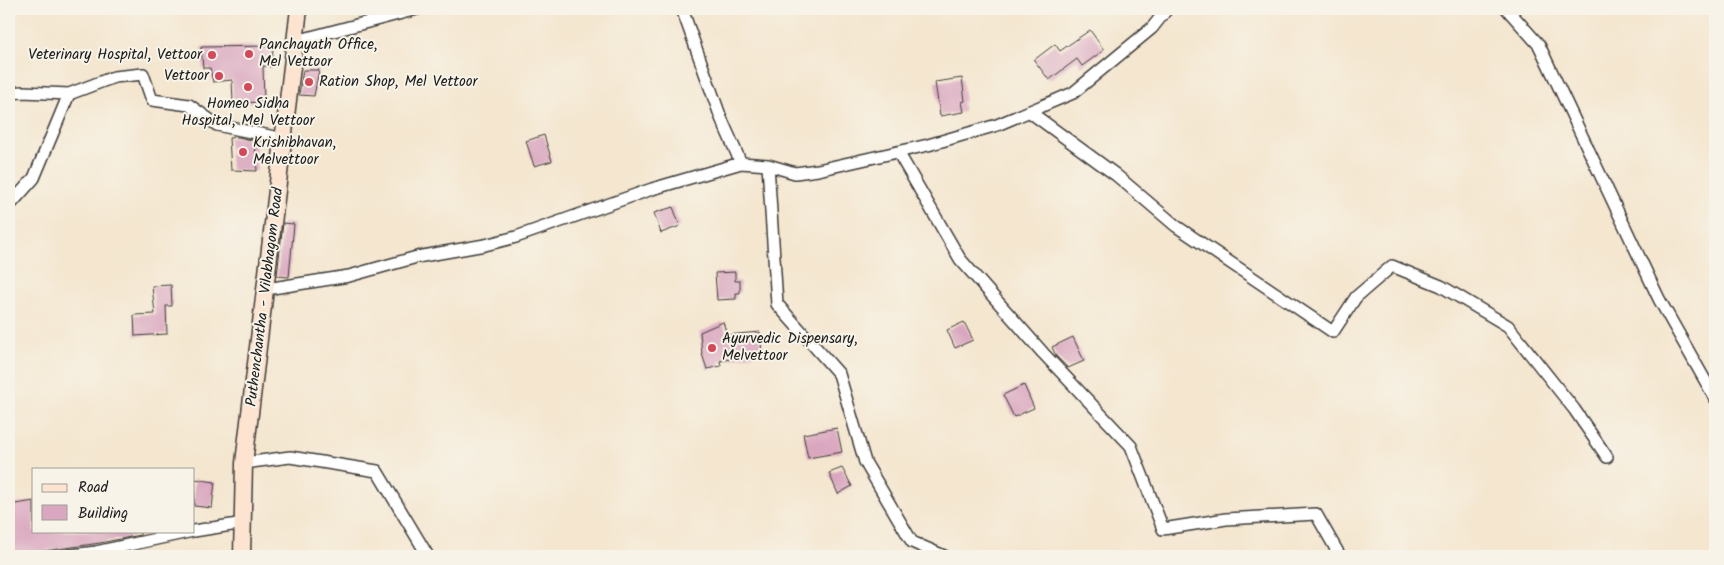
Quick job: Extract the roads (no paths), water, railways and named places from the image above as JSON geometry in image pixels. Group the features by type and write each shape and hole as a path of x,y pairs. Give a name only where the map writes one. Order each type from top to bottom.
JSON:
{"main road":[{"name":"Puthenchantha - Vilabhagom Road","path":"242,556 244,463 300,9"}],"street":[{"path":"296,42 417,9"},
{"path":"682,9 740,163"},
{"path":"266,289 349,276 417,257 485,245 516,237 652,189 740,163 768,165 795,172 810,171 898,152 972,132 1030,112 1073,93 1152,28 1167,9"},
{"path":"1507,9 1539,45 1659,299 1715,398"},
{"path":"9,94 22,92 69,94 114,77 143,74 152,100 189,104 217,125 284,139"},
{"path":"9,206 34,178 69,94"},
{"path":"1030,112 1116,175 1176,226 1333,332 1356,297 1392,266 1449,291 1508,326 1574,409 1607,456"},
{"path":"898,152 960,258 1043,352 1131,446 1163,529 1226,519 1316,514 1340,556"},
{"path":"768,165 777,304 839,374 865,462 912,542 944,556"},
{"path":"244,463 290,457 377,470 428,556"},
{"path":"195,531 244,523"},
{"path":"65,556 96,552 188,532"}],"place":[{"name":"Panchayath Office, Mel Vettoor","path":"249,54"},
{"name":"Veterinary Hospital, Vettoor","path":"212,55"},
{"name":"Vettoor","path":"219,76"},
{"name":"Ration Shop, Mel Vettoor","path":"309,82"},
{"name":"Homeo Sidha Hospital, Mel Vettoor","path":"248,87"},
{"name":"Krishibhavan, Melvettoor","path":"243,152"},
{"name":"Ayurvedic Dispensary, Melvettoor","path":"712,348"}]}
